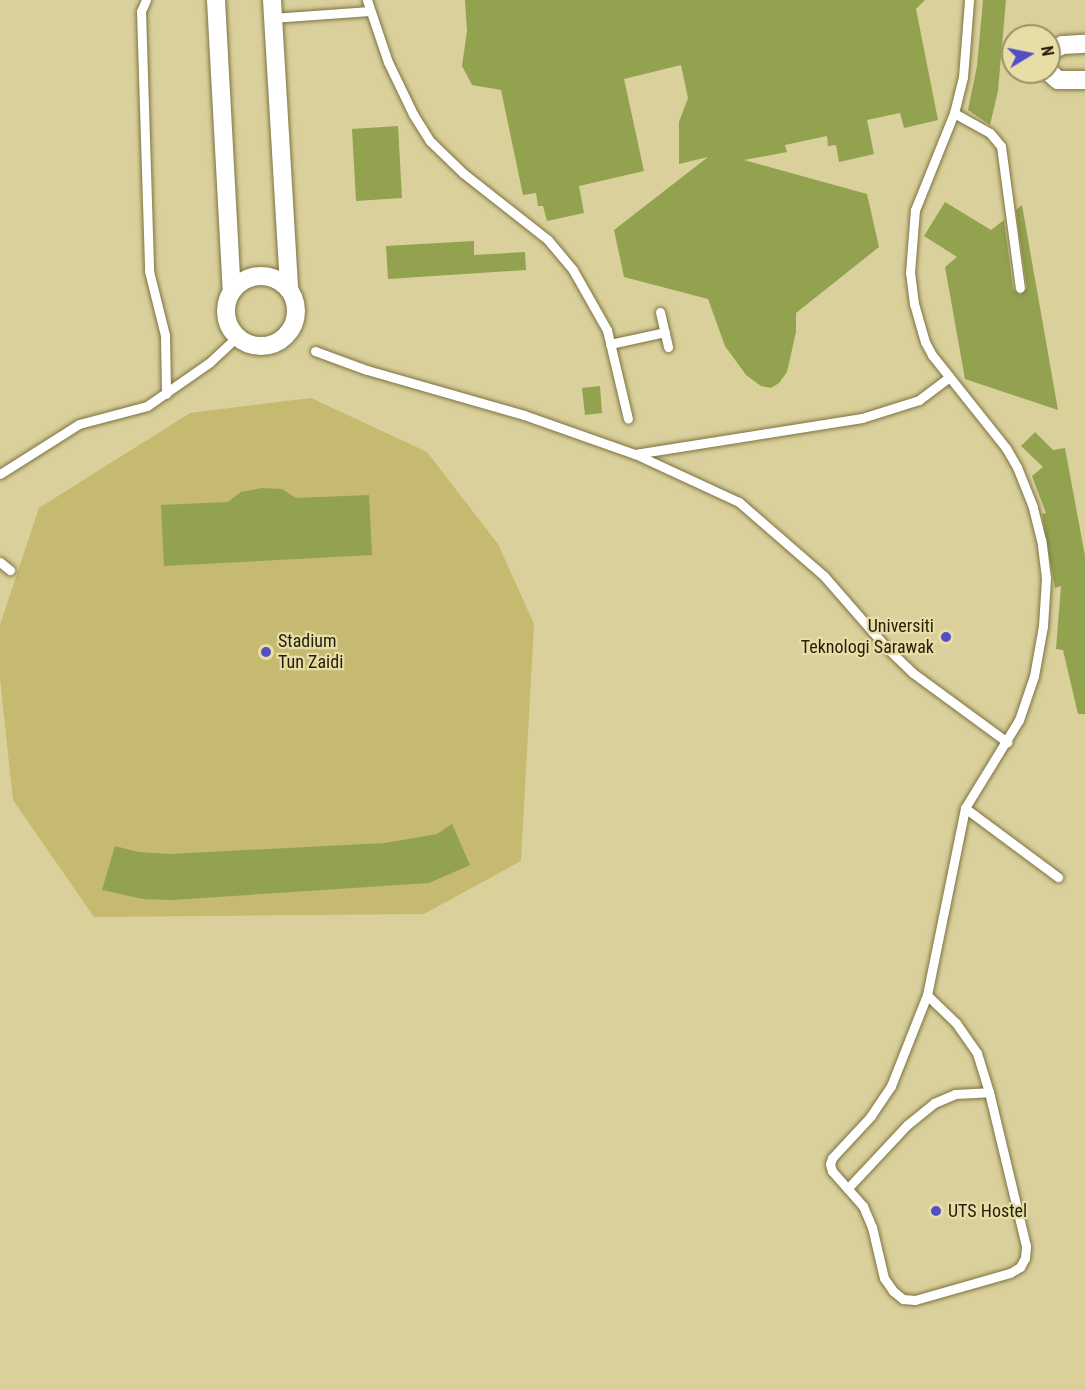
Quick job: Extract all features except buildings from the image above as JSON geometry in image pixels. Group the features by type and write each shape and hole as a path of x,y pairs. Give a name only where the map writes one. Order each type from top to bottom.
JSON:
{"street":[{"path":"216,0 232,292"},
{"path":"273,9 289,290 294,300 294,323 280,341 263,346 254,346 237,337 227,320 228,300 232,292 249,278 260,276 271,278 289,290"},
{"path":"1061,46 1085,44"},
{"path":"1061,80 1085,80"}],"lane":[{"path":"146,0 141,11 149,271 165,335 166,394"},
{"path":"368,0 369,12 388,62 412,114 430,141 463,173 548,240 573,270 607,330 628,419"},
{"path":"927,995 956,1023 977,1053 989,1092 1026,1246 1025,1258 1020,1267 1010,1273 926,1298 903,1299 893,1292 884,1278 872,1227 863,1206 832,1171 832,1158 871,1116 891,1086 927,995 965,808 1007,742 1027,702 1039,659 1046,578 1041,540 1033,507 1017,467 1006,448 949,377 925,342 914,304 910,273 915,210 954,113 963,77 969,0"},
{"path":"273,9 369,12"},
{"path":"954,113 990,133 1001,146 1020,288"},
{"path":"660,312 668,347"},
{"path":"610,344 665,332"},
{"path":"0,474 79,424 147,406 210,362 237,337"},
{"path":"315,351 367,370 524,415 635,454 740,502 816,569 913,673 1007,742"},
{"path":"635,454 862,418 919,400 949,377"},
{"path":"0,562 10,570"},
{"path":"965,808 1058,877"},
{"path":"848,1188 907,1125 934,1102 955,1094 989,1092"}],"shaded area":[{"name":"Stadium Tun Zaidi","path":"311,398 427,452 498,544 534,624 521,861 424,914 94,917 13,800 0,679 0,625 39,508 190,413"}],"place":[{"name":"Universiti Teknologi Sarawak","path":"946,637"},
{"name":"Stadium Tun Zaidi","path":"266,652"},
{"name":"UTS Hostel","path":"936,1211"}]}
